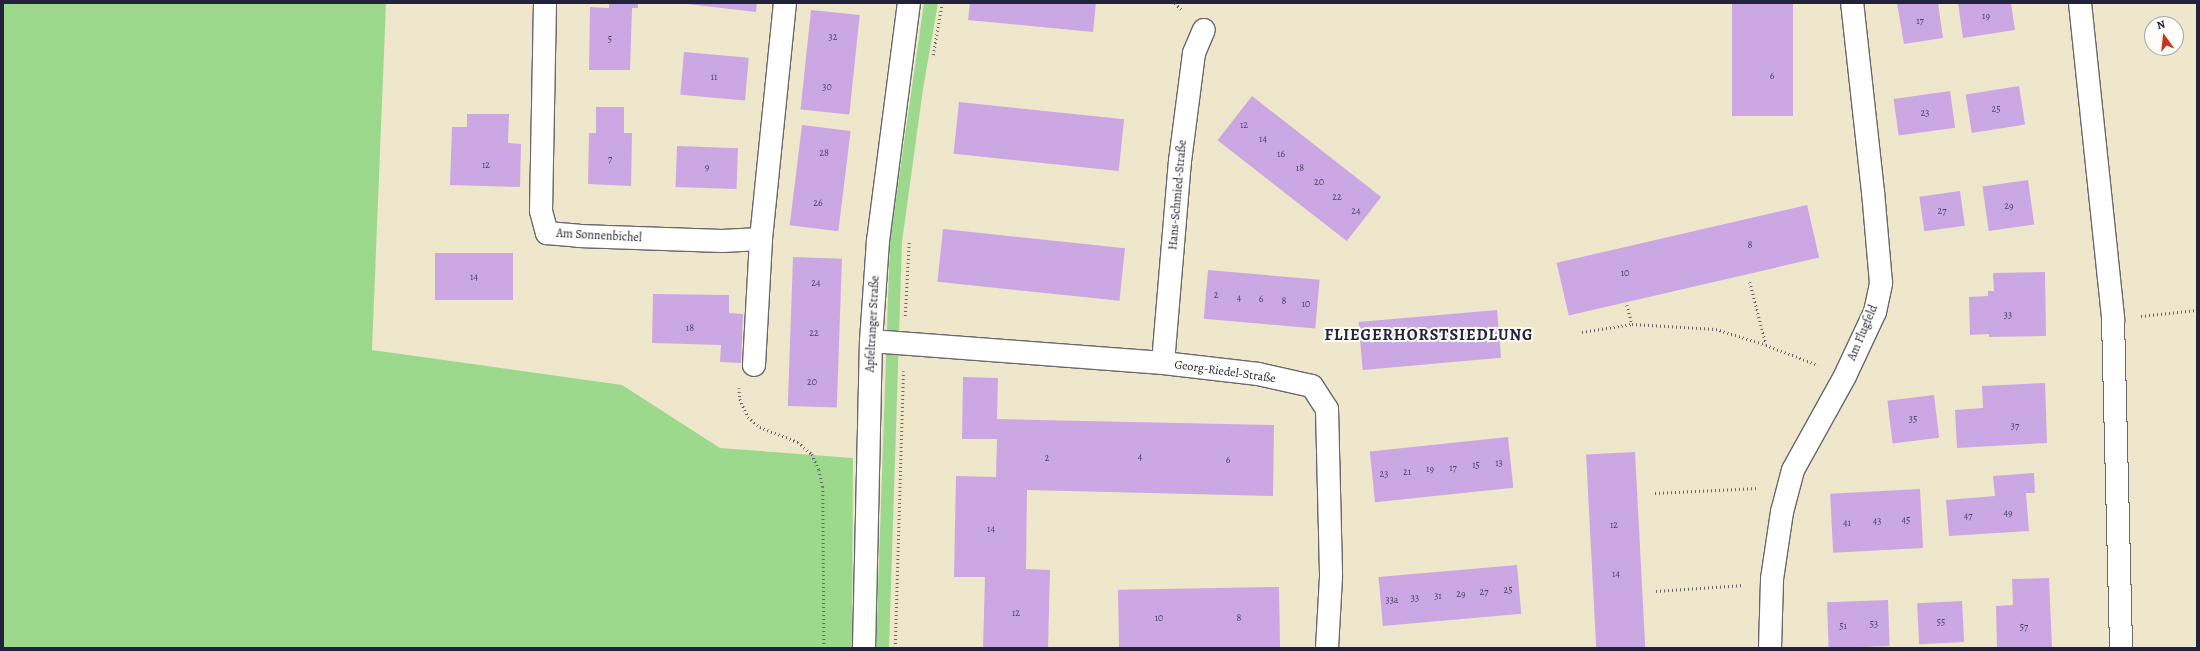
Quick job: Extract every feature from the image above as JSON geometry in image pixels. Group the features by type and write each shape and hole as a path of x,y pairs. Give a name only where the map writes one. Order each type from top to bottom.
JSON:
{"street":[{"name":"Am Sonnenbichel","path":"545,3 541,212 547,233 649,239 722,241 761,239"},
{"path":"754,365 761,239 785,3"},
{"name":"Apfeltranger Straße","path":"864,648 871,341 878,241 909,3"},
{"name":"Am Flugfeld","path":"1770,648 1772,579 1787,492 1793,470 1844,376 1875,312 1881,283 1874,192 1852,3"},
{"path":"2080,3 2113,319 2121,648"},
{"name":"Hans-Schmied-Straße","path":"1163,364 1180,161 1194,53 1204,30"},
{"name":"Georg-Riedel-Straße","path":"871,341 1163,364 1258,374 1312,386 1327,409 1331,577 1326,648"}],"path":[{"path":"1750,282 1766,345"},
{"path":"1628,305 1632,324"},
{"path":"2113,319 2197,310"},
{"path":"1582,332 1632,324 1716,329 1766,345 1844,376"},
{"path":"754,365 739,374 740,399 748,417 760,427 798,442 812,454 823,487 824,648"},
{"path":"1655,493 1753,488 1787,492"},
{"path":"1656,591 1736,587 1772,579"}],"green space":[{"path":"3,3 386,3 372,350 622,385 720,448 853,458 852,648 3,648"},
{"path":"924,3 938,3 923,89 902,242 889,648 876,648 890,241"}],"building":[{"path":"609,3 638,3 638,8 632,8 630,70 589,70 590,7 609,8"},
{"path":"679,3 757,3 756,12"},
{"path":"970,3 1096,3 1093,32 968,20"},
{"path":"1732,3 1793,3 1793,116 1732,116"},
{"path":"1897,3 1938,3 1943,38 1904,44"},
{"path":"1958,3 2011,3 2015,30 1963,38"},
{"path":"811,10 860,15 849,115 801,109"},
{"path":"684,52 749,58 745,101 680,95"},
{"path":"2019,86 2025,125 1972,133 1966,94"},
{"path":"1950,91 1955,128 1899,136 1894,99"},
{"path":"1252,96 1381,197 1347,241 1218,140"},
{"path":"959,102 1124,119 1119,171 954,154"},
{"path":"596,107 624,107 624,133 632,133 631,186 588,184 589,133 596,133"},
{"path":"467,114 509,114 508,143 521,144 520,187 450,185 452,127 467,127"},
{"path":"802,125 851,131 838,231 790,225"},
{"path":"677,146 738,148 737,189 676,187"},
{"path":"2028,180 2034,225 1989,231 1982,186"},
{"path":"1960,191 1965,226 1924,231 1919,197"},
{"path":"1807,205 1819,258 1569,315 1557,263"},
{"path":"943,229 1125,248 1119,301 937,282"},
{"path":"435,253 513,253 513,300 435,300"},
{"path":"793,257 842,259 837,408 788,406"},
{"path":"1208,270 1320,280 1315,329 1204,319"},
{"path":"2045,272 2046,336 1989,337 1989,334 1970,335 1969,297 1988,296 1988,291 1994,291 1993,273"},
{"path":"653,294 729,295 729,313 743,314 741,363 720,362 721,345 652,343"},
{"path":"1497,310 1501,358 1363,370 1359,322"},
{"path":"963,377 998,378 997,419 1274,425 1273,496 1027,490 1026,569 1050,570 1048,648 983,648 985,577 954,577 956,476 996,477 997,439 962,439"},
{"path":"2045,383 2047,443 1957,448 1955,410 1983,408 1982,386"},
{"path":"1934,395 1939,438 1893,443 1887,401"},
{"path":"1508,437 1513,488 1375,502 1370,452"},
{"path":"1635,452 1645,648 1596,648 1586,455"},
{"path":"2034,473 2035,493 2026,493 2029,531 1949,536 1946,500 1995,496 1993,476"},
{"path":"1920,489 1923,548 1833,553 1830,494"},
{"path":"1517,565 1521,614 1383,626 1379,577"},
{"path":"2049,578 2052,648 1997,648 1996,606 2013,605 2012,579"},
{"path":"1279,587 1280,648 1119,648 1118,590"},
{"path":"1888,600 1890,646 1829,648 1827,602"},
{"path":"1962,601 1964,642 1919,644 1917,603"}],"district":[{"name":"FLIEGERHORSTSIEDLUNG","path":"1429,335"}]}
